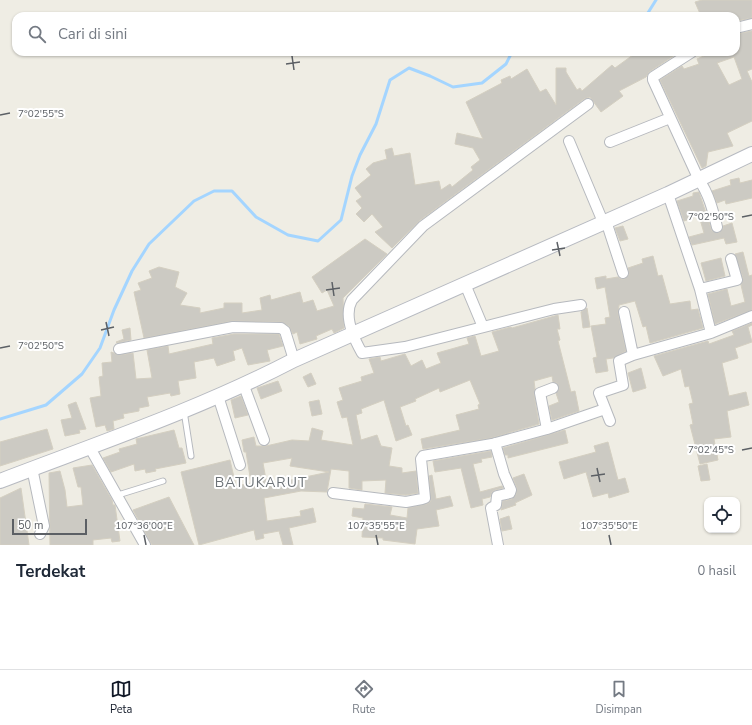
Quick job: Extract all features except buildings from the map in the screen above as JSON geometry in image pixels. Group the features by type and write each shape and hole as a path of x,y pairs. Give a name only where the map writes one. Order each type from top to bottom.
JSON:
{"street":[{"path":"740,27 752,24"},
{"path":"686,56 653,77 653,80 710,201 717,227"},
{"path":"581,305 554,309 405,346 362,353 353,335 348,309 352,300 423,226 588,104"},
{"path":"610,142 670,118"},
{"path":"568,141 604,221 624,273"},
{"path":"0,481 90,448 244,386 294,360 353,335 604,221 668,194 752,154"},
{"path":"668,194 700,289 711,333"},
{"path":"700,289 737,280 730,259"},
{"path":"465,284 483,327"},
{"path":"624,312 633,355"},
{"path":"610,421 599,393 623,385 618,362 633,355 711,333 752,316"},
{"path":"119,349 233,327 281,328 285,331 294,360"},
{"path":"244,386 264,440"},
{"path":"547,429 540,393 553,388"},
{"path":"218,396 240,465"},
{"path":"333,493 406,502 422,499 425,498 422,457 495,443 547,429 605,409"},
{"path":"495,443 504,474 511,490 510,492 497,496 496,504 490,508 498,545"},
{"path":"90,448 118,495 144,545"},
{"path":"32,468 43,523 40,534"}],"lane":[{"path":"183,410 191,456"},
{"path":"118,495 163,481"}],"waterway":[{"path":"648,12 656,0"},
{"path":"0,419 46,405 82,374 100,348 114,310 132,271 149,244 194,201 214,191 232,191 256,217 288,235 318,241 341,220 352,176 360,155 376,124 390,80 409,68 453,87 482,83 506,64 510,56"}],"district":[{"name":"BATUKARUT","path":"261,482"}]}
